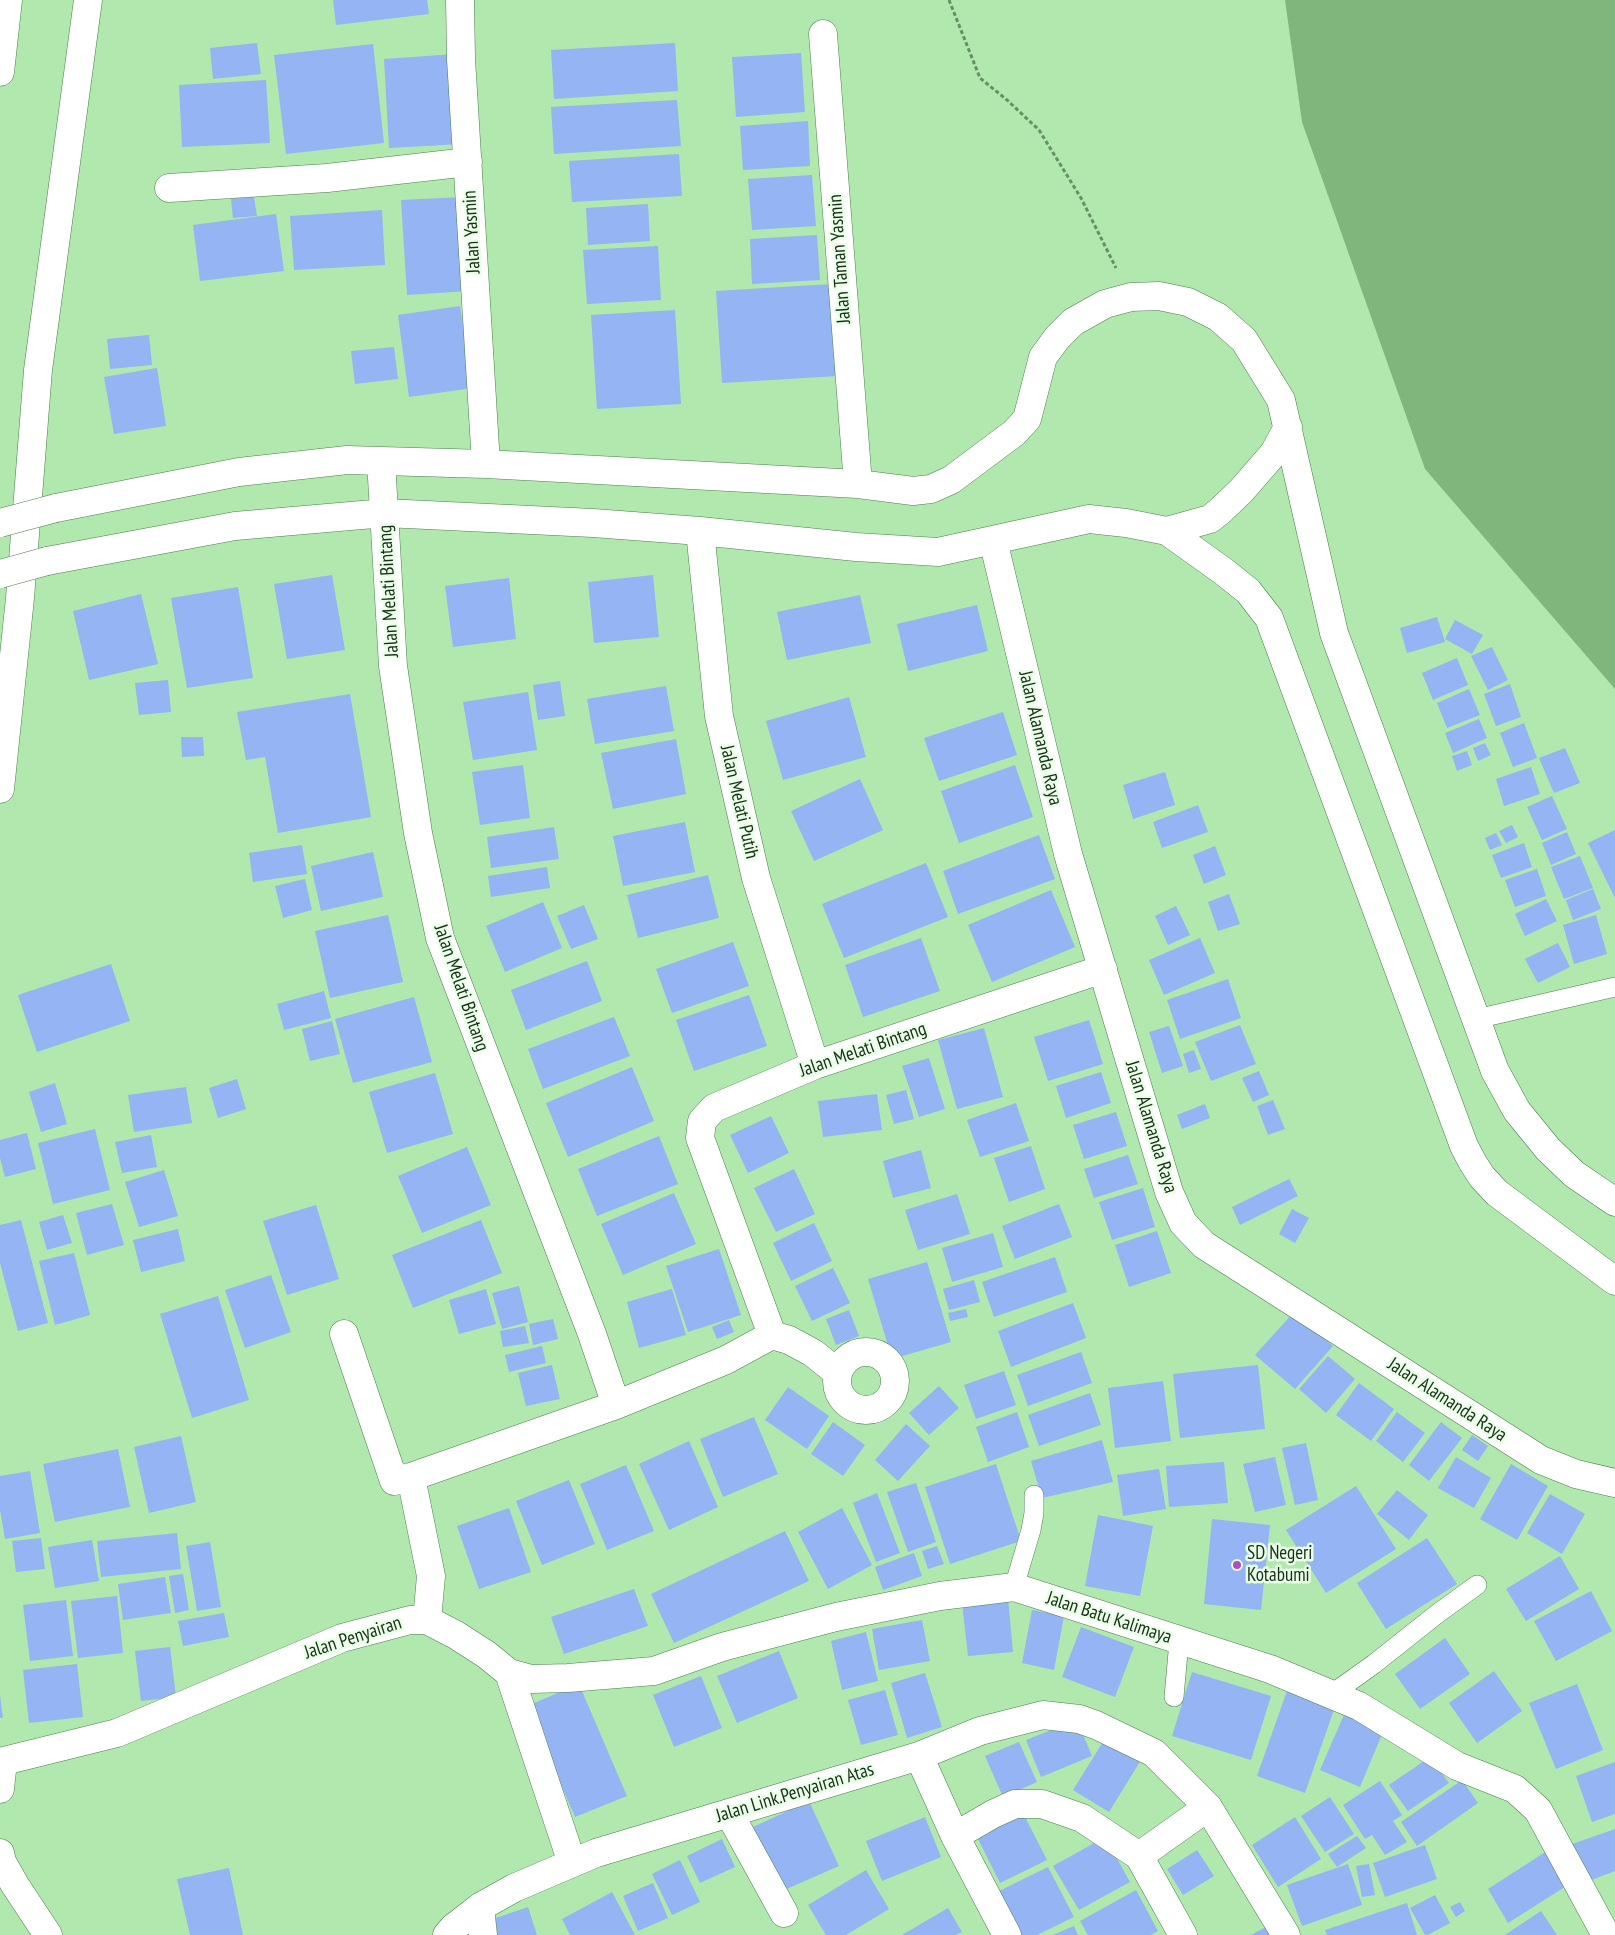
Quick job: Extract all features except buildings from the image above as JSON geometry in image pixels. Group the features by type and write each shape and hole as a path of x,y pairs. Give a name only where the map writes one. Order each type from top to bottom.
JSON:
{"main road":[{"path":"0,72 8,0"},
{"path":"0,790 20,598 38,370 88,0"},
{"name":"Jalan Yasmin","path":"460,0 461,59 486,464"},
{"name":"Jalan Taman Yasmin","path":"823,34 858,484"},
{"path":"169,188 327,178 468,162"},
{"path":"0,524 56,508 239,472 347,460 486,464 858,484 913,491 931,488 951,480 1014,433 1027,419 1044,357 1057,338 1073,322 1106,304 1131,297 1159,296 1188,302 1218,317 1244,340 1281,400 1334,633 1495,1071 1517,1111 1548,1149 1574,1174 1615,1202"},
{"path":"1167,531 1210,519 1220,511 1241,491 1274,453 1288,427"},
{"name":"Jalan Melati Bintang","path":"381,461 393,666 418,833 440,938 592,1334 616,1405"},
{"path":"0,574 47,561 235,526 385,513 700,531 856,547 938,552 1089,519 1126,523 1167,531 1223,571 1248,592 1269,618 1464,1146 1473,1163 1482,1177 1497,1193 1615,1281"},
{"name":"Jalan Melati Putih","path":"700,531 719,716 756,878 815,1065"},
{"name":"Jalan Alamanda Raya","path":"993,540 1068,854 1170,1192 1183,1223 1204,1245 1541,1460 1576,1474 1615,1482"},
{"name":"Jalan Melati Bintang","path":"772,1335 700,1138 702,1121 714,1108 815,1065 1103,969"},
{"path":"344,1334 394,1481 411,1477 616,1405 726,1360 772,1335 789,1340 813,1353 838,1373"},
{"path":"411,1477 431,1576 427,1620"},
{"name":"Jalan Batu Kalimaya","path":"509,1673 531,1679 654,1671 722,1647 836,1617 940,1596 1014,1587 1270,1669 1332,1694 1359,1706 1457,1766 1515,1790 1538,1810 1606,1935"},
{"name":"Jalan Penyairan","path":"2,1762 117,1733 342,1638 410,1620 427,1620 456,1635 487,1655 509,1673"},
{"path":"509,1673 572,1863"},
{"name":"Jalan Link.Penyairan Atas","path":"447,1935 480,1907 514,1888 596,1853 919,1756 980,1731 1043,1715 1078,1719 1096,1724 1154,1753 1208,1807 1286,1935"},
{"path":"919,1756 955,1836 1007,1935"},
{"path":"0,1789 2,1762"},
{"path":"955,1836 992,1814 1015,1804 1042,1804 1082,1818 1139,1856 1183,1935"},
{"path":"1139,1856 1208,1807"},
{"path":"730,1813 784,1913"},
{"path":"0,1853 2,1862 15,1885 48,1935"},
{"path":"480,1907 483,1935"}],"lane":[{"path":"1476,1019 1615,986"},
{"path":"1014,1587 1031,1530 1034,1513 1034,1495"},
{"path":"1332,1694 1388,1654 1436,1614 1477,1585"},
{"path":"1174,1697 1179,1641"}],"path":[{"path":"949,0 980,78 1039,130 1081,198 1131,297"}],"green space":[{"path":"1285,0 1615,0 1615,689 1425,469 1302,122"}],"place":[{"name":"SD Negeri Kotabumi","path":"1237,1565"}]}
